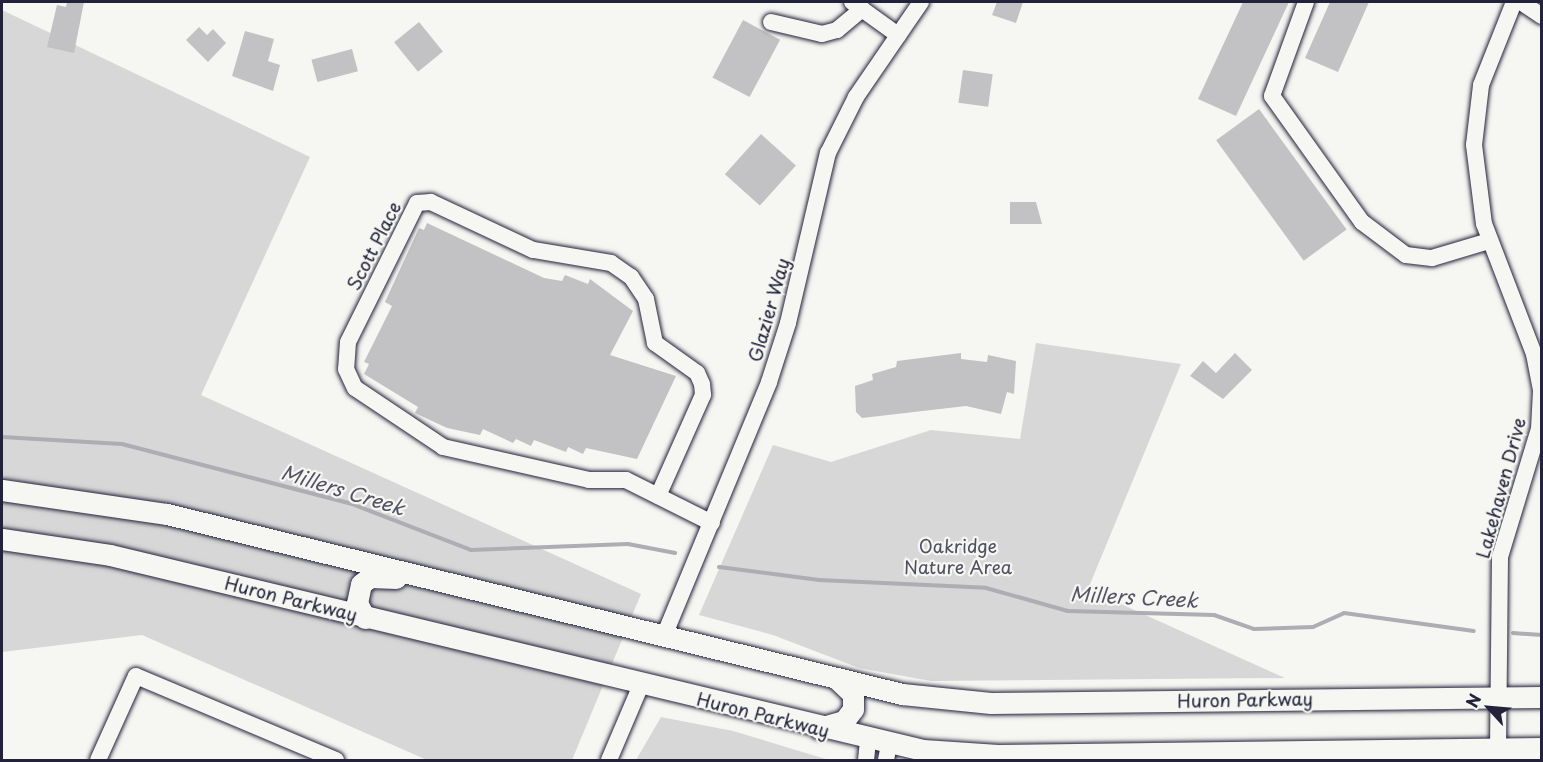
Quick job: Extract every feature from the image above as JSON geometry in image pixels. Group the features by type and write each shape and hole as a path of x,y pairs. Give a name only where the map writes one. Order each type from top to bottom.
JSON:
{"main road":[{"name":"Huron Parkway","path":"2,490 167,514 902,694 991,703 1542,697"},
{"name":"Huron Parkway","path":"2,539 110,555 641,685 818,729 866,751 998,755 1542,748"},
{"path":"365,618 357,596 370,577 435,580"},
{"path":"818,729 844,721 853,709 853,694 838,680"}],"street":[{"name":"Glazier Way","path":"664,636 712,523 788,323 828,153 898,35 921,2"},
{"path":"1306,2 1272,96 1362,222 1406,255 1432,258 1489,240"},
{"name":"Lakehaven Drive","path":"1498,749 1500,557 1539,429 1541,390 1534,354 1489,240 1476,178 1477,106 1488,61 1514,2"},
{"path":"1521,2 1542,16"},
{"path":"771,22 822,34 837,30 857,5 898,35"},
{"name":"Scott Place","path":"658,496 703,395 702,384 697,373 655,343 646,299 631,277 611,263 533,250 431,202 417,203 348,342 346,369 355,388 444,447 589,480 626,480 658,496 712,523"},
{"path":"98,760 136,676 336,760"},
{"path":"609,760 641,685"}],"green space":[{"path":"2,10 310,157 201,395 641,594 572,760 427,760 142,635 2,652"},
{"name":"Oakridge Nature Area","path":"1036,343 1181,364 1088,589 1285,678 931,681 859,668 773,635 699,615 773,445 831,462 931,430 1020,439"},
{"path":"661,717 733,731 829,760 636,760"}],"building":[{"path":"67,2 84,2 74,53 47,47 57,5 66,7"},
{"path":"997,2 1023,2 1016,23 992,15"},
{"path":"1243,2 1289,2 1236,116 1198,99"},
{"path":"1330,2 1369,2 1338,72 1305,58"},
{"path":"743,20 780,40 750,97 712,77"},
{"path":"419,22 443,52 418,72 394,42"},
{"path":"199,27 207,35 213,29 226,43 208,62 186,40"},
{"path":"245,31 274,39 268,61 280,65 273,91 232,76"},
{"path":"352,49 358,71 317,82 311,60"},
{"path":"963,70 993,74 988,107 958,103"},
{"path":"1259,109 1347,230 1304,261 1216,140"},
{"path":"761,134 796,165 760,206 725,174"},
{"path":"1010,202 1036,202 1042,224 1010,224"},
{"path":"427,223 544,278 562,281 565,275 588,284 590,279 633,311 610,355 676,376 637,459 586,448 583,454 568,447 566,452 534,440 531,446 516,439 513,443 483,429 480,435 447,428 415,413 418,407 364,374 369,364 364,362 392,306 385,302 419,228 424,230"},
{"path":"961,353 961,359 987,362 988,355 1016,361 1014,394 1007,392 1001,414 966,406 862,418 856,412 855,386 873,380 872,374 896,367 897,361"},
{"path":"1235,353 1252,370 1223,399 1190,376 1203,361 1216,373"}],"waterway":[{"name":"Millers Creek","path":"2,437 122,444 352,504 471,550 628,544 675,553"},
{"name":"Millers Creek","path":"719,567 819,580 986,588 1068,611 1214,615 1254,629 1313,627 1344,613 1474,631"},
{"name":"Millers Creek","path":"1513,633 1542,635"}]}
